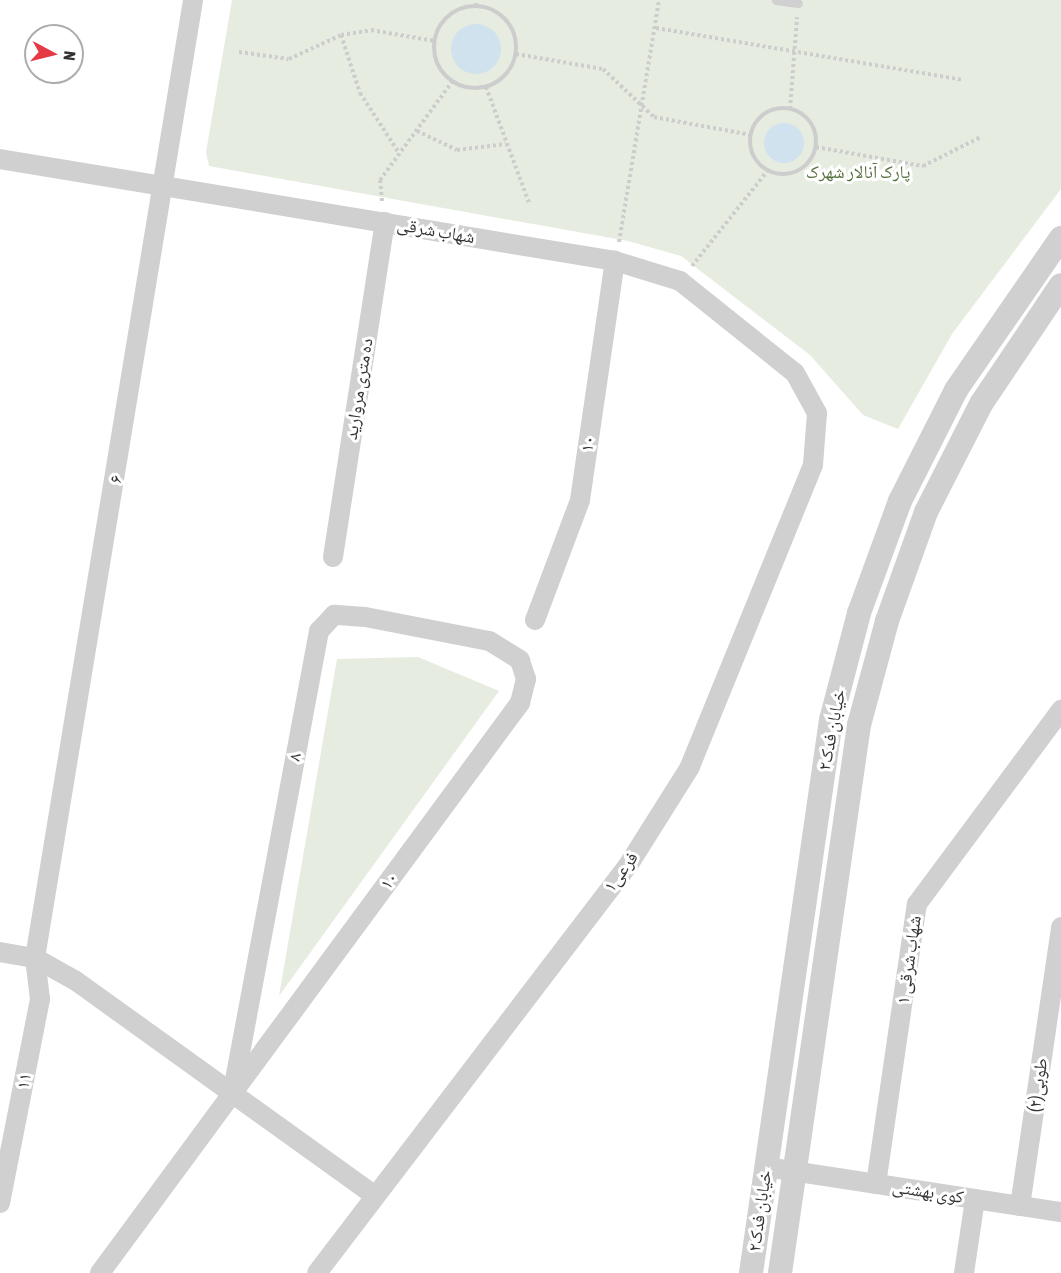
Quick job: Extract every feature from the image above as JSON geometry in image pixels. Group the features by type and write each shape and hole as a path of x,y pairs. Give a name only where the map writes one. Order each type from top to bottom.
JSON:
{"street":[{"name":"۶","path":"35,958 193,0"},
{"name":"شهاب شرقی","path":"0,159 615,261 680,281 795,373 817,412"},
{"name":"ده متری مروارید","path":"333,556 385,222"},
{"name":"خیابان فدک۲","path":"751,1273 831,720 859,613 900,501 956,390 1061,238"},
{"name":"۱۰","path":"535,620 580,501 615,261"},
{"name":"خیابان فدک۲","path":"780,1273 859,725 886,621 927,512 981,404 1061,285"},
{"name":"فرعی۱","path":"317,1273 374,1195 629,864 690,767 813,465 817,412"},
{"name":"۸","path":"232,1094 319,632 334,615 365,616 489,641 520,660"},
{"name":"۱۰","path":"232,1094 520,703 526,679 520,660"},
{"name":"شهاب شرقی ۱","path":"876,1184 917,904 1061,710"},
{"name":"طوبی(۲)","path":"1020,1206 1061,927"},
{"path":"0,952 35,958 76,981 374,1195"},
{"name":"۱۱","path":"0,1203 40,999 35,958"},
{"path":"100,1273 232,1094"},
{"name":"کوی بهشتی","path":"766,1167 1061,1212"},
{"path":"964,1273 975,1199"}],"lane":[{"path":"776,0 798,3"}],"path":[{"path":"476,6 477,0"},
{"path":"615,261 644,107 659,0"},
{"path":"790,109 798,3"},
{"path":"476,6 507,21 516,54 506,75 486,87 452,82 437,64 435,41 444,20 476,6"},
{"path":"656,28 796,49 963,80"},
{"path":"239,52 289,59 342,35 371,30 435,41"},
{"path":"342,35 360,93 399,153"},
{"path":"516,54 603,69 654,117 751,135"},
{"path":"385,222 380,180 452,82"},
{"path":"486,87 530,205"},
{"path":"790,109 807,118 816,147 798,171 768,170 754,155 751,135 769,111 790,109"},
{"path":"417,131 457,150 507,144"},
{"path":"816,147 923,166 981,136"},
{"path":"680,281 768,170"}],"green space":[{"name":"پارک آنالار شهرک","path":"232,0 1061,0 1061,189 952,334 898,429 863,415 810,355 681,256 628,241 209,166 206,152"},
{"path":"418,657 499,691 279,996 337,659"}],"water":[{"path":"471,24 481,24 494,31 501,44 501,54 494,67 481,74 471,74 462,70 455,63 451,54 451,44 455,35 462,28"},
{"path":"784,123 798,129 804,143 798,157 784,163 770,157 764,143 770,129"}]}
